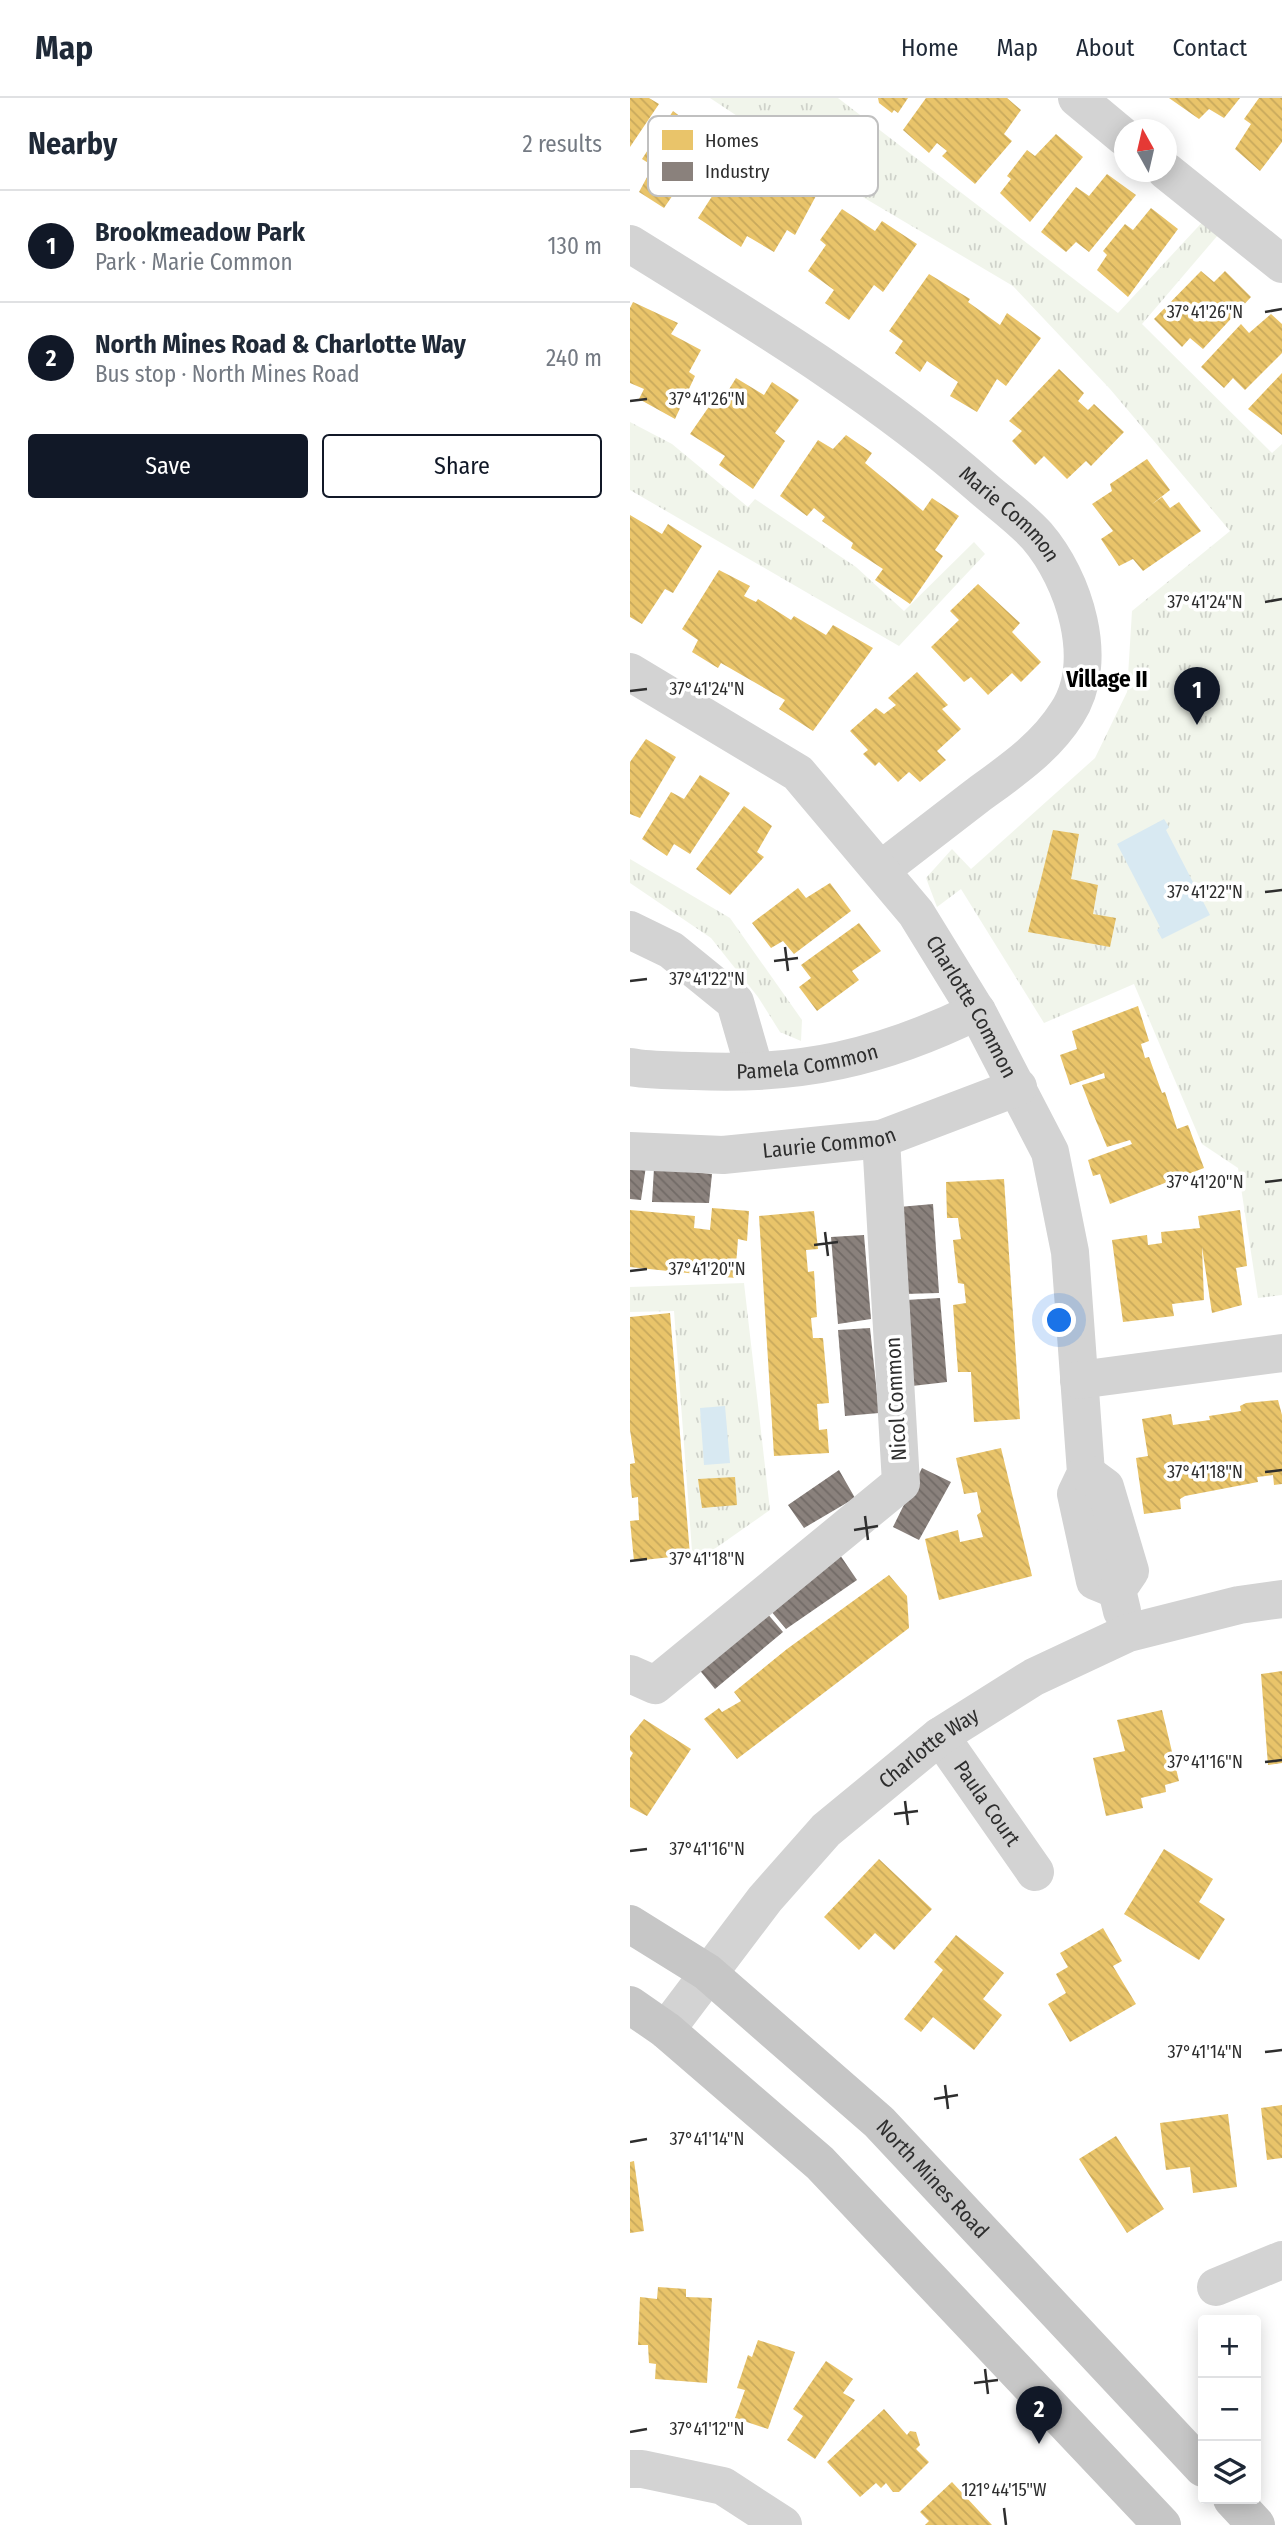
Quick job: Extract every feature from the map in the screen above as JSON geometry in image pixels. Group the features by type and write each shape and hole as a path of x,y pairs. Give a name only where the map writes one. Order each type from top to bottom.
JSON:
{"main road":[{"name":"North Mines Road","path":"630,1924 707,1972 879,2122 1198,2463"},
{"path":"630,2005 666,2030 820,2164 1162,2525"},
{"path":"1237,2504 1256,2525"}],"street":[{"path":"1077,98 1114,128"},
{"path":"1177,179 1282,264"},
{"name":"Marie Common","path":"630,243 766,328 932,443 1037,536 1065,577 1077,612 1083,646 1079,681 1069,711 1038,749 881,869"},
{"name":"Charlotte Common","path":"630,672 798,774 916,913 976,1010 1018,1087 1050,1152 1070,1252 1086,1474 1076,1494 1095,1581 1117,1590 1128,1633"},
{"path":"630,930 671,950 735,1002 755,1072"},
{"name":"Pamela Common","path":"630,1067 755,1072 821,1066 925,1037 976,1010"},
{"name":"Laurie Common","path":"630,1151 723,1155 881,1139 1018,1087"},
{"name":"Nicol Common","path":"630,1674 655,1685 901,1483 881,1139"},
{"path":"1079,1380 1282,1353"},
{"name":"Charlotte Way","path":"666,2030 707,1972 765,1899 826,1830 940,1736 1034,1677 1128,1633 1239,1605 1282,1600"},
{"name":"Paula Court","path":"940,1736 1035,1872"},
{"path":"1216,2287 1282,2260"},
{"path":"630,2469 642,2469 723,2486 783,2525"}],"green space":[{"path":"710,98 838,98 861,116 737,116"},
{"path":"878,129 1118,313 1208,216 1224,228 1142,324 1272,453 1282,444 1282,1295 1258,1298 1238,1168 1202,1144 1134,984 1044,1023 961,889 937,907 926,878 952,849 971,869 1095,758 1127,692 1132,611 1230,531 1110,389 1013,286 861,196 878,196"},
{"path":"630,422 672,444 748,507 755,499 856,567 904,611 974,542 985,554 899,646 630,490"},
{"path":"630,859 730,918 802,1020 801,1041 780,1032 758,997 711,938 630,883"},
{"path":"744,1283 770,1510 693,1564 674,1311 630,1312 630,1287"}],"shaded area":[{"path":"1164,819 1169,827 1166,830 1210,915 1162,939 1157,930 1160,927 1117,844"},
{"path":"725,1406 730,1463 704,1465 700,1408"}],"building: Homes":[{"path":"630,98 649,98 659,104 651,116 648,116 648,120 630,147"},
{"path":"878,98 908,98 898,113 894,110 892,113 879,103"},
{"path":"926,98 1007,98 1021,110 1004,134 1012,141 975,184 942,156 947,151 937,143 929,153 903,130"},
{"path":"1169,98 1240,98 1224,118 1209,109 1199,119"},
{"path":"1259,98 1282,98 1282,142 1260,171 1235,149 1251,124 1244,119"},
{"path":"1056,134 1083,157 1030,222 1000,193 1011,179 1007,176 1027,150 1035,156"},
{"path":"648,150 648,163 642,159"},
{"path":"1107,174 1114,182 1136,195 1089,252 1076,242 1066,252 1041,232 1076,187 1089,196"},
{"path":"648,175 648,196 672,196 664,208 639,192"},
{"path":"712,196 816,196 795,235 787,230 774,252 747,236 741,247 698,218"},
{"path":"1151,208 1178,229 1128,297 1097,270 1107,255 1103,251 1125,224 1133,230"},
{"path":"842,209 875,231 882,221 917,244 883,292 874,285 849,320 825,303 834,290 808,271 826,245 820,240"},
{"path":"1201,271 1214,282 1225,271 1251,297 1203,349 1190,338 1182,347 1154,319"},
{"path":"929,274 970,299 968,302 1000,325 1007,313 1041,338 1006,386 997,379 977,412 950,396 958,382 927,361 920,372 895,353 903,341 889,331"},
{"path":"633,302 678,323 671,334 701,350 689,372 695,376 675,419 639,399 644,389 630,383 630,308"},
{"path":"1271,314 1282,324 1282,353 1245,390 1233,378 1224,388 1201,367 1241,324 1249,333"},
{"path":"1059,369 1084,393 1078,401 1088,410 1094,404 1124,432 1091,466 1086,461 1067,479 1044,456 1035,465 1012,441 1022,431 1009,421"},
{"path":"1282,373 1282,435 1248,409"},
{"path":"736,378 764,395 772,382 799,400 775,433 785,441 753,489 719,465 725,456 690,434 717,395 723,399"},
{"path":"846,435 872,453 865,463 923,511 932,498 959,516 935,550 943,556 910,604 875,580 883,569 851,548 853,543 822,521 825,517 814,508 807,516 780,496 818,440 833,449"},
{"path":"1147,459 1170,490 1151,505 1162,497 1170,508 1179,502 1201,531 1143,571 1133,559 1119,566 1101,539 1113,531 1092,504 1112,491 1110,484"},
{"path":"630,515 662,534 668,524 702,546 673,593 665,589 642,624 630,617"},
{"path":"719,570 750,586 744,596 756,602 758,599 791,620 794,616 826,635 833,625 873,648 813,731 779,709 785,700 721,663 718,668 692,652 698,640 682,629"},
{"path":"978,584 1020,623 1012,632 1041,662 1021,682 1012,673 988,695 971,677 964,682 931,647 959,620 950,611"},
{"path":"917,672 948,705 942,709 961,729 937,751 946,760 920,782 909,772 898,782 879,762 875,766 863,754 868,750 850,731 876,708 884,714 896,705 888,698"},
{"path":"646,739 676,757 640,818 630,814 630,762"},
{"path":"700,775 730,793 690,854 674,844 667,856 642,839 671,792 684,799"},
{"path":"744,806 772,826 757,852 764,857 730,895 696,869"},
{"path":"1053,830 1079,834 1071,879 1098,885 1093,914 1116,918 1110,947 1028,932"},
{"path":"830,883 851,911 794,954 783,941 771,948 752,923 798,888 806,898"},
{"path":"859,923 881,951 852,971 859,980 817,1011 799,987 811,978 801,965"},
{"path":"1138,1006 1149,1041 1141,1044 1145,1058 1149,1057 1162,1093 1165,1092 1177,1129 1188,1125 1204,1168 1110,1204 1100,1174 1093,1176 1088,1160 1132,1144 1130,1140 1107,1147 1094,1116 1082,1085 1105,1078 1104,1073 1070,1085 1060,1055 1077,1049 1072,1031"},
{"path":"1004,1179 1020,1419 974,1422 971,1372 958,1372 953,1305 966,1303 964,1284 958,1283 953,1240 961,1239 958,1218 947,1218 946,1182"},
{"path":"712,1208 749,1211 747,1241 738,1239 735,1278 630,1267 630,1210 695,1216 694,1228 710,1230"},
{"path":"1240,1210 1247,1266 1236,1268 1242,1305 1212,1313 1202,1247 1204,1300 1172,1304 1174,1316 1123,1322 1112,1240 1147,1235 1148,1245 1162,1243 1161,1232 1200,1228 1198,1216"},
{"path":"814,1211 818,1249 806,1250 808,1272 814,1271 817,1317 811,1318 813,1338 823,1338 829,1403 817,1404 819,1430 827,1429 829,1453 774,1456 759,1216"},
{"path":"670,1313 690,1555 634,1561 630,1521 639,1520 638,1497 632,1498 630,1479 630,1464 635,1463 630,1430 630,1317"},
{"path":"1278,1400 1282,1415 1282,1484 1274,1485 1273,1475 1257,1477 1258,1482 1185,1496 1180,1499 1181,1509 1144,1514 1136,1458 1148,1456 1142,1419 1171,1414 1173,1425 1210,1420 1209,1416 1241,1411 1240,1406 1246,1403"},
{"path":"1001,1448 1032,1576 939,1600 925,1539 958,1530 960,1542 983,1537 977,1515 981,1512 977,1492 964,1494 956,1458"},
{"path":"735,1477 737,1505 702,1508 698,1479"},
{"path":"889,1575 907,1596 909,1628 737,1759 704,1719 719,1708 722,1712 741,1701 734,1692 787,1649"},
{"path":"1282,1671 1282,1763 1268,1765 1261,1674"},
{"path":"1162,1710 1179,1781 1165,1785 1166,1792 1141,1798 1143,1808 1106,1816 1093,1758 1125,1751 1117,1720"},
{"path":"644,1719 691,1749 647,1816 630,1807 630,1758 633,1753 630,1750 630,1736"},
{"path":"1164,1849 1213,1879 1199,1902 1225,1919 1199,1960 1124,1914"},
{"path":"879,1859 932,1909 894,1950 875,1933 859,1950 824,1917"},
{"path":"1103,1928 1122,1961 1113,1966 1136,2004 1070,2042 1048,2004 1066,1993 1056,1974 1068,1967 1060,1953"},
{"path":"956,1935 1004,1973 983,1999 1002,2015 974,2050 933,2017 921,2032 904,2019 943,1970 934,1962"},
{"path":"1282,2105 1282,2158 1267,2160 1261,2108"},
{"path":"1228,2114 1237,2187 1193,2193 1190,2167 1166,2170 1160,2123"},
{"path":"1116,2136 1164,2209 1127,2233 1079,2159"},
{"path":"634,2161 644,2231 630,2233 630,2162"},
{"path":"658,2287 686,2289 686,2297 712,2298 707,2383 655,2379 656,2364 649,2363 648,2345 638,2345 640,2297 657,2299"},
{"path":"758,2340 795,2352 768,2429 735,2418 745,2390 737,2388 748,2355 752,2357"},
{"path":"826,2361 853,2379 843,2393 855,2400 815,2459 787,2440 803,2416 793,2409"},
{"path":"884,2409 907,2435 910,2431 916,2432 920,2445 916,2449 929,2462 899,2492 893,2492 886,2483 881,2488 876,2483 860,2497 827,2462"},
{"path":"952,2482 992,2525 925,2525 929,2521 920,2512"}],"building: Industry":[{"path":"630,1164 646,1166 641,1200 630,1199"},
{"path":"654,1168 712,1174 709,1203 652,1202"},
{"path":"933,1204 939,1293 904,1294 899,1207"},
{"path":"864,1235 871,1319 838,1324 831,1237"},
{"path":"940,1298 947,1382 912,1386 906,1300"},
{"path":"870,1328 879,1413 845,1416 838,1330"},
{"path":"922,1468 951,1482 919,1540 893,1527"},
{"path":"839,1470 855,1498 804,1528 788,1505"},
{"path":"838,1552 857,1580 786,1629 765,1604"},
{"path":"760,1605 783,1632 715,1689 693,1662"}],"place":[{"name":"Brookmeadow Park","path":"1197,725"},
{"name":"North Mines Road & Charlotte Way","path":"1039,2444"}],"district":[{"name":"Village II","path":"1107,679"}]}
